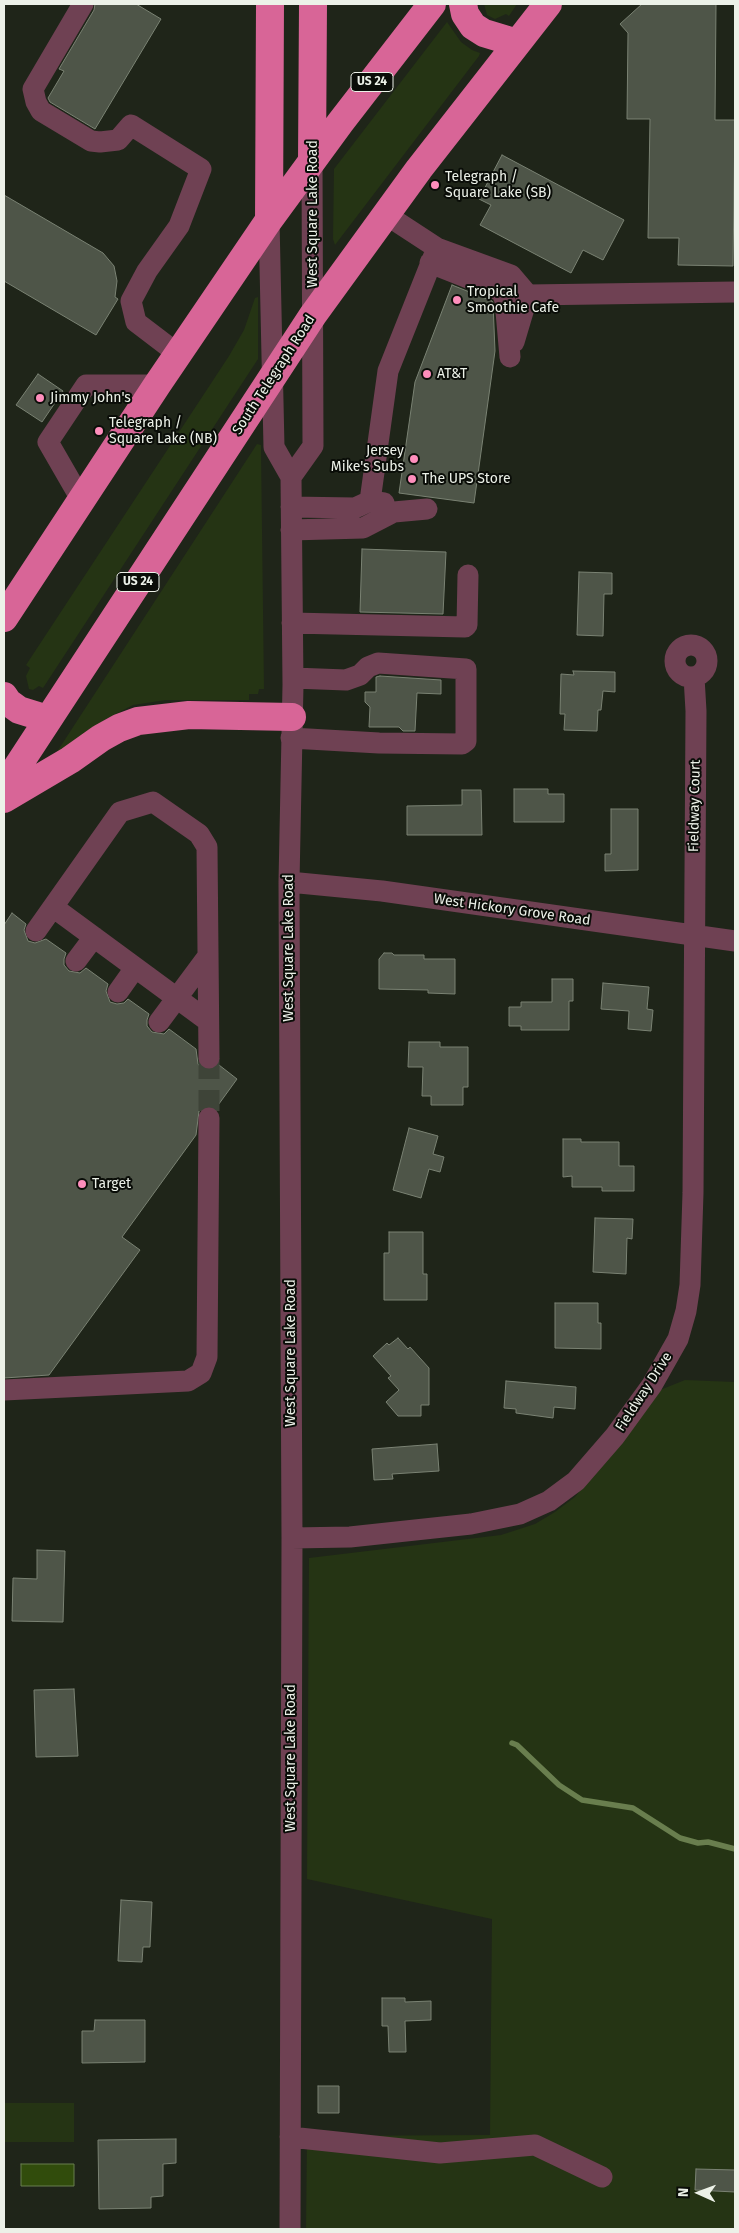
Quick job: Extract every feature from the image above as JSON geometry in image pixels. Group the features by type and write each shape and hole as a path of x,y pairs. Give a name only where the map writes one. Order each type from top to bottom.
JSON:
{"highway":[{"name":"West Square Lake Road","path":"269,220 270,4"},
{"name":"West Square Lake Road","path":"312,160 313,4"},
{"name":"US 24","path":"4,618 157,385 269,220 312,160 432,4"},
{"path":"463,4 465,14 473,26 484,33 517,43"},
{"name":"South Telegraph Road","path":"4,786 313,315 385,214 548,4"},
{"path":"4,696 8,702 19,710 48,719"},
{"path":"4,799 70,760 101,738 119,728 138,722 189,715 292,728"}],"street":[{"path":"83,4 33,89 36,102 41,111 91,141 118,140 131,125 201,170 179,226 147,271 131,301 136,322 178,354"},
{"name":"West Square Lake Road","path":"291,477 313,446 312,160"},
{"path":"385,214 433,256 501,291 505,300 510,357 528,295"},
{"name":"West Square Lake Road","path":"269,220 274,446 291,477 292,728 288,882 292,1538 290,2229"},
{"path":"433,256 511,276 528,295 735,292"},
{"path":"370,501 388,371 433,256"},
{"path":"82,501 48,442 86,385 157,385"},
{"path":"291,506 355,508 370,501 427,509 394,512 363,528 291,530"},
{"path":"292,623 465,627 467,625 468,575"},
{"path":"292,678 346,680 360,675 368,667 378,663 466,669 466,740 462,744 380,743 292,728"},
{"name":"Fieldway Court","path":"693,934 696,711 694,677"},
{"path":"36,931 120,812 153,802 199,834 208,847 209,1058"},
{"name":"West Hickory Grove Road","path":"288,882 382,891 735,941"},
{"path":"53,907 208,1021"},
{"name":"Fieldway Drive","path":"292,1538 350,1537 444,1527 505,1518 535,1508 563,1492 583,1474 634,1412 652,1385 678,1339 686,1311 690,1285 693,1193 693,934"},
{"path":"76,961 94,937"},
{"path":"159,1022 208,956"},
{"path":"118,992 135,968"},
{"path":"4,1390 188,1381 201,1373 207,1357 209,1118"},
{"path":"290,2137 440,2153 535,2145 602,2177"}],"shaded area":[{"path":"484,4 517,4 509,16 506,14 495,19 487,15"},
{"path":"447,22 461,42 480,53 479,56 335,245 333,239 334,169"},
{"path":"258,297 258,359 43,688 39,686 33,690 29,689 26,676 30,668 26,665 229,356 244,330 255,298"},
{"path":"257,444 261,445 264,689 259,689 258,694 249,694 249,700 166,700 133,705 106,719 51,761"},
{"path":"685,1380 735,1382 735,2229 306,2229 307,2136 490,2135 492,1919 307,1879 309,1558 501,1535 535,1524 575,1497 660,1390"},
{"path":"4,2103 74,2103 74,2142 4,2142"},
{"path":"21,2164 74,2164 74,2186 21,2186"}],"building":[{"path":"95,4 136,4 161,19 95,129 50,102 48,98 64,71 59,69 94,10"},
{"path":"642,4 716,4 715,120 735,120 733,266 678,265 679,238 648,238 650,119 627,119 628,33 620,24"},
{"path":"502,155 624,220 603,260 583,250 571,273 480,225 491,205 479,199"},
{"path":"4,195 103,253 114,266 117,281 115,297 118,299 96,335 4,281"},
{"path":"452,285 493,303 495,351 474,503 399,493 415,382"},
{"name":"Jimmy John's","path":"38,374 63,391 42,422 16,405"},
{"path":"362,549 446,552 443,614 360,612"},
{"path":"579,572 612,573 612,594 604,594 603,636 577,635"},
{"path":"573,671 615,672 615,692 603,691 601,710 598,710 597,731 564,730 565,714 560,714 561,674 574,675"},
{"path":"376,677 441,680 441,694 417,693 415,731 403,731 399,727 369,727 370,707 365,702 365,692 376,692"},
{"path":"514,789 548,789 548,794 564,794 564,822 514,822"},
{"path":"462,790 481,790 482,835 407,835 407,806 462,805"},
{"path":"611,809 638,809 638,870 605,871 605,854 611,854"},
{"name":"Target","path":"12,913 26,924 24,930 28,941 35,943 46,939 66,953 64,965 69,971 80,973 86,968 108,984 106,991 110,1002 124,1003 128,999 149,1014 147,1026 152,1032 164,1034 169,1029 196,1049 198,1064 202,1069 210,1070 219,1065 237,1079 216,1108 209,1106 199,1111 196,1135 122,1237 140,1250 49,1375 4,1378 4,925"},
{"path":"384,953 424,955 424,959 455,959 455,994 428,993 428,990 379,989 379,959"},
{"path":"552,979 573,979 573,1001 569,1001 569,1030 521,1030 521,1026 509,1026 509,1007 521,1007 521,1002 552,1002"},
{"path":"603,983 649,987 647,1009 653,1010 651,1031 628,1029 629,1011 601,1009"},
{"path":"409,1042 440,1042 440,1047 468,1047 468,1087 463,1087 463,1105 431,1105 431,1096 422,1096 423,1067 408,1067"},
{"path":"409,1128 438,1136 433,1154 444,1157 440,1172 429,1169 421,1198 393,1190"},
{"path":"563,1139 581,1139 581,1142 619,1142 619,1166 634,1166 634,1191 602,1191 602,1187 572,1187 572,1176 563,1177"},
{"path":"595,1218 633,1219 632,1239 627,1238 626,1274 593,1272"},
{"path":"389,1232 423,1232 423,1274 427,1274 427,1300 384,1300 384,1253 389,1253"},
{"path":"555,1303 598,1303 598,1323 601,1323 601,1349 555,1348"},
{"path":"398,1338 408,1349 410,1347 429,1368 429,1405 421,1405 421,1416 398,1416 386,1402 399,1390 388,1378 391,1376 373,1356 387,1343 389,1345"},
{"path":"506,1381 576,1387 575,1409 554,1407 553,1418 516,1413 516,1409 504,1408"},
{"path":"437,1444 439,1471 392,1474 393,1479 374,1480 372,1449"},
{"path":"37,1550 65,1551 63,1622 12,1621 13,1578 37,1579"},
{"path":"74,1689 78,1756 36,1757 34,1690"},
{"path":"121,1900 152,1902 150,1947 143,1947 142,1962 118,1961"},
{"path":"382,1998 405,1998 405,2002 431,2001 431,2020 405,2021 406,2052 389,2052 388,2026 382,2026"},
{"path":"95,2020 145,2020 145,2062 82,2063 82,2031 94,2031"},
{"path":"318,2086 339,2086 339,2113 318,2113"},
{"path":"176,2139 176,2163 163,2164 163,2196 151,2197 151,2208 99,2209 98,2140"},
{"path":"696,2169 735,2170 735,2192 695,2190"}],"waterway":[{"path":"512,1743 517,1745 559,1785 582,1800 633,1808 680,1838 698,1843 708,1842 735,1849"}],"tunnel":[{"path":"209,1058 209,1118"}],"place":[{"name":"Telegraph / Square Lake (SB)","path":"435,185"},
{"name":"Tropical Smoothie Cafe","path":"457,300"},
{"name":"AT&T","path":"427,374"},
{"name":"Jimmy John's","path":"40,398"},
{"name":"Telegraph / Square Lake (NB)","path":"99,431"},
{"name":"Jersey Mike's Subs","path":"414,459"},
{"name":"The UPS Store","path":"412,479"},
{"name":"Target","path":"82,1184"}]}
